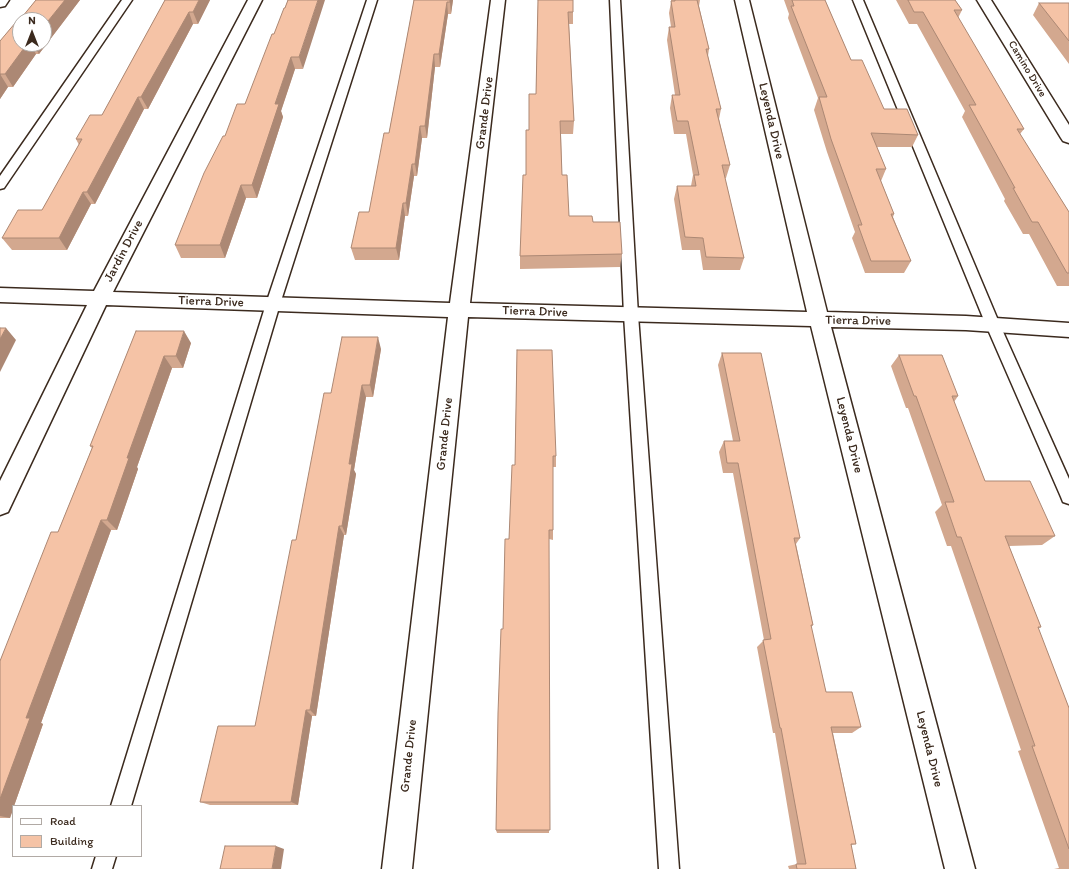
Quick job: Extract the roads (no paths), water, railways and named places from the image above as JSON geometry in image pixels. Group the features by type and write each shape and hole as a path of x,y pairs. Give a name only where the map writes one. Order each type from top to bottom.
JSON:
{"street":[{"name":"Jardin Drive","path":"0,505 100,298 255,0"},
{"name":"Grande Drive","path":"397,869 459,310 498,0"},
{"name":"Leyenda Drive","path":"742,0 819,320 960,869"},
{"name":"Camino Drive","path":"984,0 1063,120 1069,138"},
{"name":"Tierra Drive","path":"0,295 994,325 1069,330"}],"lane":[{"path":"0,185 127,0"},
{"path":"121,805 273,304 372,0"},
{"path":"615,0 631,315 669,869"},
{"path":"858,0 994,325 1069,497"},
{"path":"102,869 106,857"}]}
